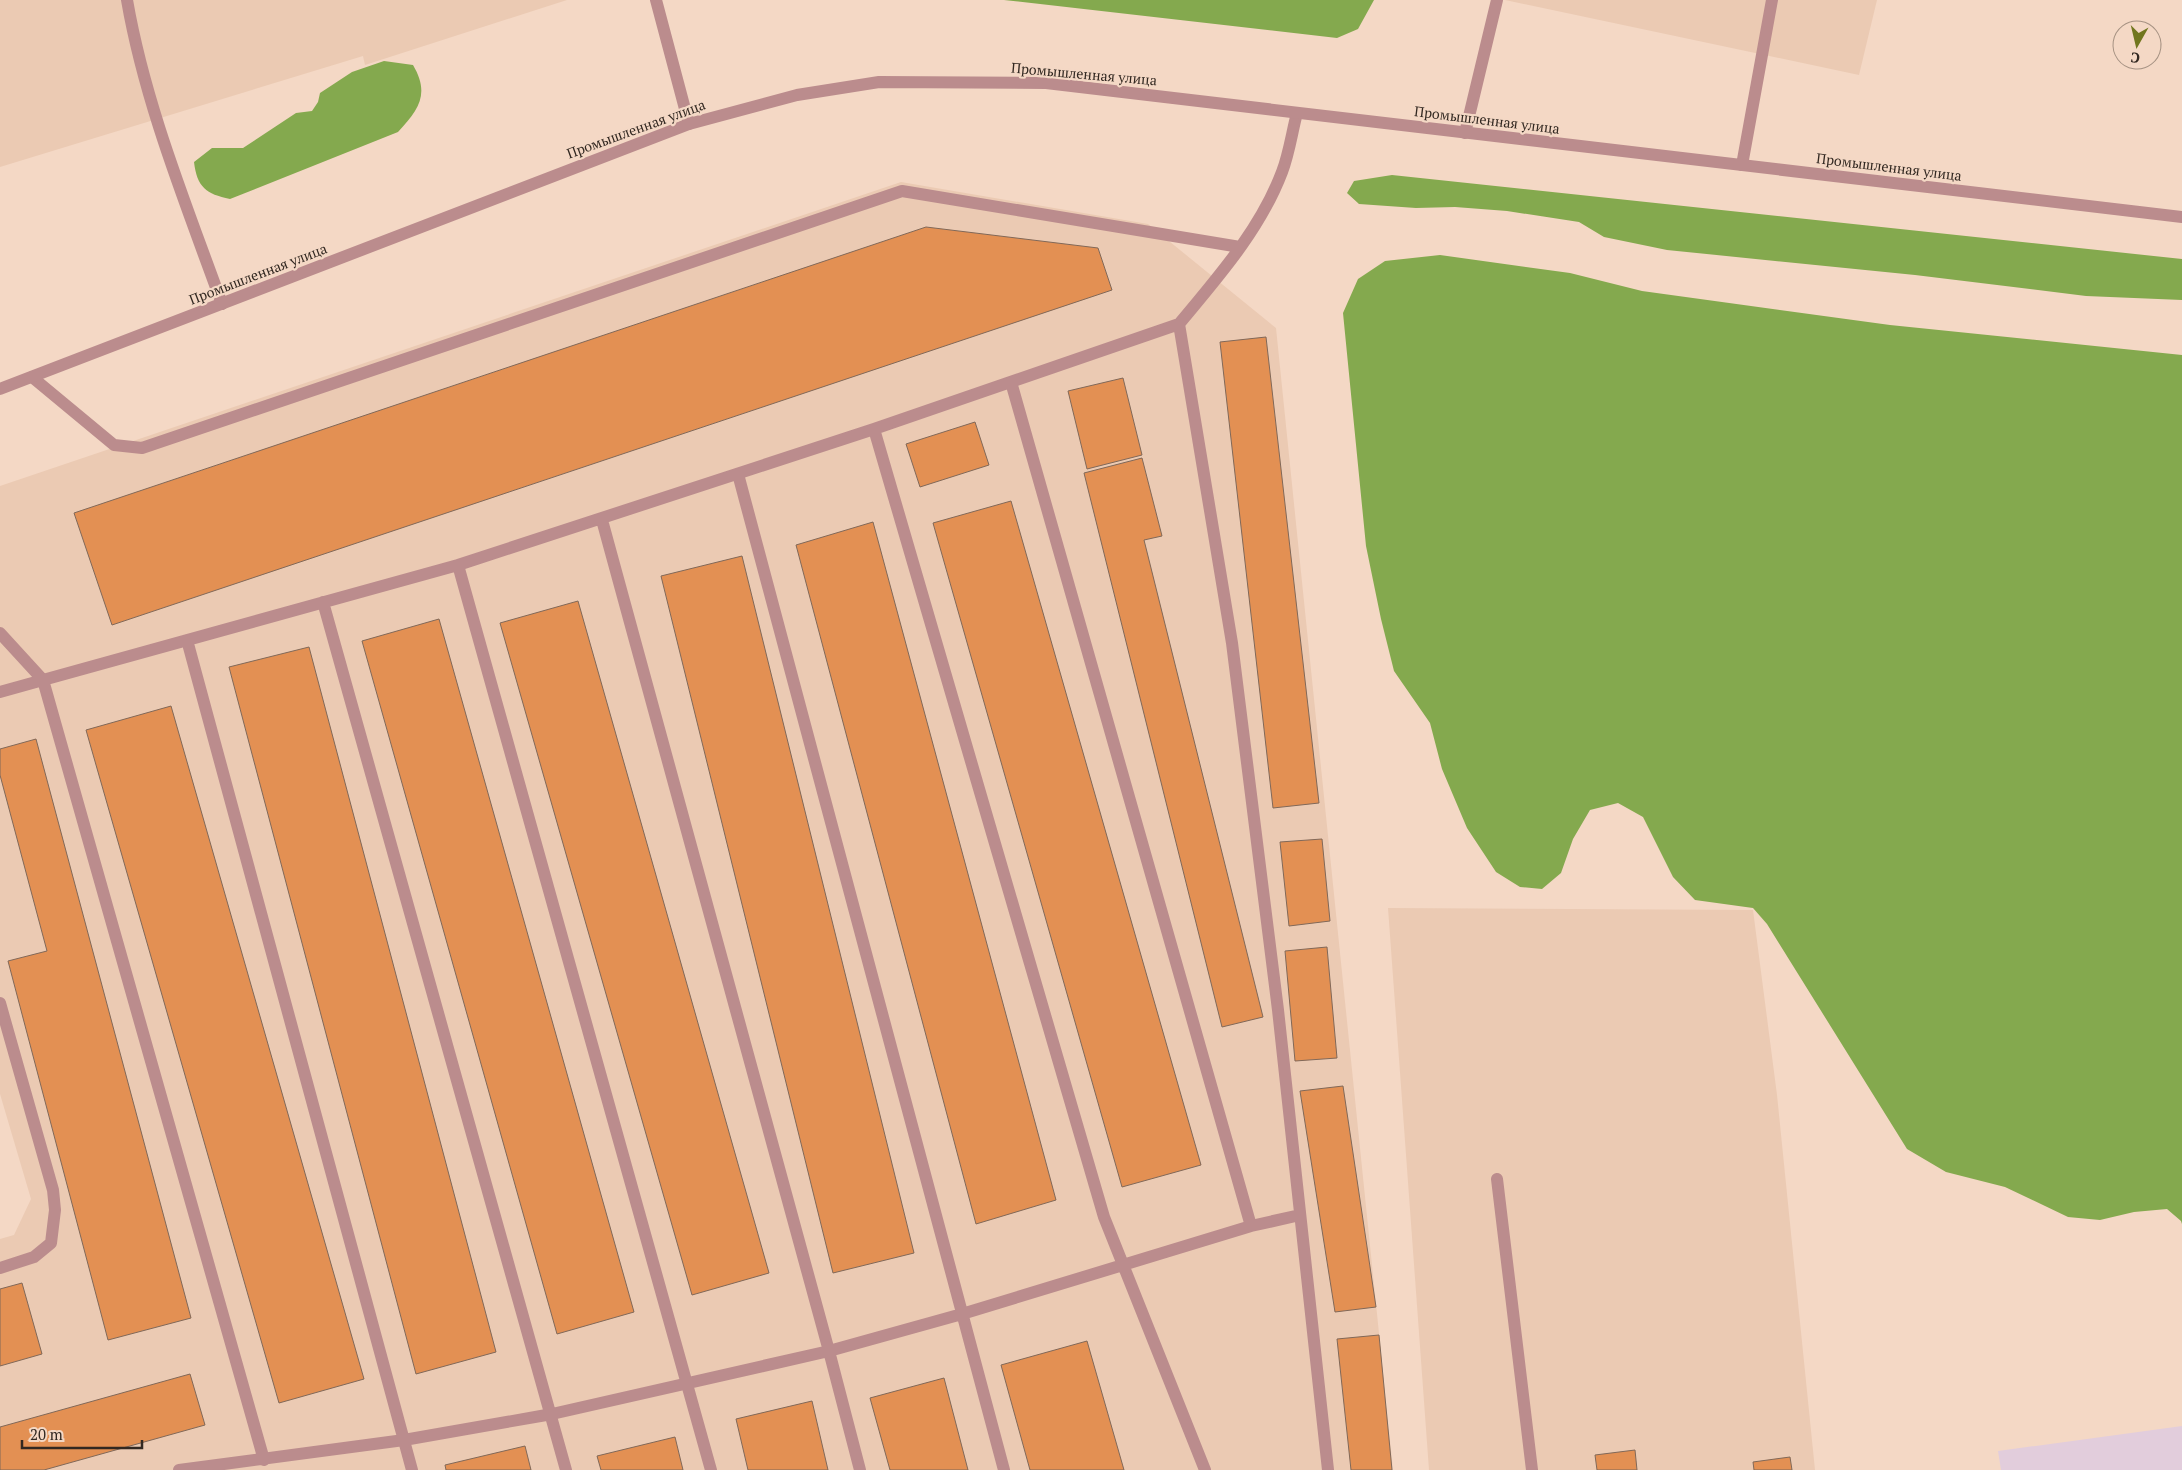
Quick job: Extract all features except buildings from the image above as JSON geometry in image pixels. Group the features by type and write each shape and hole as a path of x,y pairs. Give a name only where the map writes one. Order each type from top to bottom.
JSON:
{"street":[{"path":"127,0 133,32 157,118 222,304"},
{"path":"656,0 689,124"},
{"path":"1465,133 1497,0"},
{"path":"1742,165 1772,0"},
{"name":"Промышленная улица","path":"0,389 689,124 797,95 878,82 1046,83 2182,217"},
{"path":"0,692 458,565 602,520 1179,324 1240,247 1265,211 1283,171 1297,113"},
{"path":"32,377 114,445 142,448 902,191 1240,247"},
{"path":"1179,324 1232,643 1300,1214 1328,1470"},
{"path":"1011,382 1251,1226"},
{"path":"874,429 1104,1217 1205,1470"},
{"path":"738,474 1004,1470"},
{"path":"602,520 860,1470"},
{"path":"458,565 688,1382 711,1470"},
{"path":"323,602 552,1414 566,1470"},
{"path":"0,633 43,680 264,1460"},
{"path":"187,640 412,1470"},
{"path":"0,1003 53,1190 55,1210 51,1243 34,1257 0,1268"},
{"path":"1497,1179 1532,1470"},
{"path":"179,1470 404,1440 552,1414 829,1351 962,1314 1251,1226 1300,1214"}],"shaded area":[{"path":"0,0 567,0 365,65 363,56 0,167"},
{"path":"1505,0 1877,0 1859,75"},
{"path":"901,182 1148,224 1276,328 1393,1470 0,1470 0,1239 14,1235 31,1199 0,1094 0,486"},
{"path":"1388,908 1753,910 1777,1095 1815,1470 1429,1470"},
{"path":"2182,1426 2182,1470 2001,1470 1998,1451"}],"green space":[{"path":"1004,0 1374,0 1358,29 1337,38"},
{"path":"384,61 413,65 421,84 420,101 412,116 398,132 230,199 209,192 200,183 195,171 194,162 212,148 243,148 296,113 312,111 318,102 320,93 352,72"},
{"path":"1392,175 2182,259 2182,300 2086,296 1915,275 1667,250 1604,237 1579,222 1507,211 1455,207 1416,208 1359,204 1347,193 1354,181"},
{"path":"1440,255 1570,273 1642,291 1890,325 2182,355 2182,1224 2167,1209 2134,1212 2100,1220 2068,1217 2005,1187 1946,1172 1907,1149 1767,924 1753,908 1695,900 1673,877 1643,817 1618,803 1590,810 1573,839 1561,873 1542,889 1520,887 1496,872 1467,828 1442,769 1430,723 1394,671 1366,546 1343,313 1358,279 1385,261"}]}
